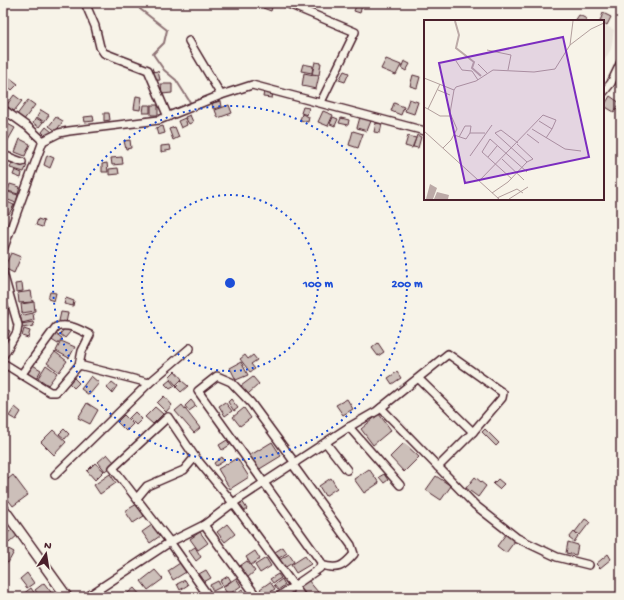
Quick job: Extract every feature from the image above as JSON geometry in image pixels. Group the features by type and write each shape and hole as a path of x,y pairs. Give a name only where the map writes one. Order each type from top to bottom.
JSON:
{"main road":[{"path":"3,508 66,597"}],"street":[{"path":"286,3 355,32 321,102"},
{"path":"86,5 95,26 100,47 104,53 148,70 168,117"},
{"path":"189,41 222,95"},
{"path":"604,92 611,83 621,62"},
{"path":"3,250 43,141 69,130 129,124 168,117 206,101 252,85 321,102 424,131"},
{"path":"3,110 28,127 43,141"},
{"path":"3,155 22,162"},
{"path":"3,273 18,325 17,332 3,356"},
{"path":"3,363 21,375 46,391 56,392 79,365 82,351 90,335 72,326 56,327 21,375"},
{"path":"55,475 149,383 190,348"},
{"path":"87,597 170,542 204,525 233,503 349,427 381,408 419,379 448,354 503,393 502,398 473,432 438,467"},
{"path":"79,365 149,383"},
{"path":"217,376 231,382 251,403 351,545 354,554 344,566 331,568 321,565 321,562 198,391 217,376"},
{"path":"419,379 473,432"},
{"path":"381,408 476,505 517,538 557,556 590,565"},
{"path":"209,597 170,542 114,468 168,417 195,457 233,503 293,587 302,597"},
{"path":"349,427 400,485"},
{"path":"326,443 347,470"},
{"path":"137,498 147,486 184,470 195,457"},
{"path":"204,525 257,597"},
{"path":"278,597 321,565"}],"shaded area":[{"path":"604,25 614,30 611,49 604,61"}],"building":[{"path":"264,3 273,3 271,11 263,8"},
{"path":"357,3 362,5 360,13 354,11"},
{"path":"603,13 611,17 607,25 604,23 604,20 600,20"},
{"path":"579,15 587,19 586,20 576,20"},
{"path":"386,59 401,65 396,75 381,69"},
{"path":"404,61 410,64 406,71 401,68"},
{"path":"315,62 321,63 319,75 312,74"},
{"path":"303,64 313,66 312,73 301,71"},
{"path":"158,71 160,80 153,81 152,72"},
{"path":"344,71 349,73 345,82 339,80"},
{"path":"304,73 319,76 316,89 302,86"},
{"path":"413,75 420,77 417,88 410,86"},
{"path":"10,78 18,84 12,90 5,84"},
{"path":"161,84 172,84 172,93 162,94"},
{"path":"264,91 273,93 272,98 263,97"},
{"path":"14,95 22,101 14,111 6,106"},
{"path":"136,96 142,97 140,110 134,109"},
{"path":"610,96 620,103 614,112 604,106"},
{"path":"409,99 418,102 414,114 405,111"},
{"path":"28,100 35,105 23,121 16,116"},
{"path":"221,101 222,107 213,109 212,103"},
{"path":"394,103 404,107 401,115 391,111"},
{"path":"144,105 150,105 150,113 143,113"},
{"path":"151,105 158,105 158,115 151,115"},
{"path":"229,105 232,113 218,118 215,110"},
{"path":"303,107 309,108 307,115 301,113"},
{"path":"41,110 49,115 44,122 37,117"},
{"path":"323,111 333,115 328,126 318,122"},
{"path":"104,113 109,113 110,120 104,121"},
{"path":"302,114 309,117 308,122 300,120"},
{"path":"190,115 193,122 189,124 185,117"},
{"path":"93,116 94,121 85,122 84,117"},
{"path":"56,117 63,121 56,131 49,126"},
{"path":"333,117 338,119 335,126 330,124"},
{"path":"360,117 371,121 367,131 357,128"},
{"path":"36,118 43,122 39,127 33,123"},
{"path":"185,118 187,125 181,128 178,121"},
{"path":"341,118 349,120 348,125 339,123"},
{"path":"6,123 15,128 7,142 3,139 3,129"},
{"path":"376,123 382,124 380,133 374,132"},
{"path":"163,126 165,133 158,135 156,128"},
{"path":"46,127 52,132 47,137 42,132"},
{"path":"175,127 179,137 173,140 169,129"},
{"path":"353,131 363,134 358,148 349,145"},
{"path":"417,135 421,137 418,148 413,147"},
{"path":"408,136 416,138 412,148 405,146"},
{"path":"20,139 30,144 25,156 15,152"},
{"path":"130,140 131,148 126,149 124,141"},
{"path":"170,145 171,150 161,152 161,146"},
{"path":"47,155 54,158 50,168 44,165"},
{"path":"122,157 123,164 112,165 111,158"},
{"path":"13,160 27,165 24,172 10,168"},
{"path":"107,163 108,172 102,172 102,164"},
{"path":"118,168 119,174 109,175 109,169"},
{"path":"15,170 22,173 21,178 13,175"},
{"path":"10,184 20,187 18,194 8,191"},
{"path":"5,191 18,195 16,203 3,198"},
{"path":"3,200 14,205 9,214 3,211"},
{"path":"38,219 44,221 42,227 36,225"},
{"path":"11,253 21,257 14,273 4,268"},
{"path":"22,283 23,291 16,292 15,284"},
{"path":"31,291 33,302 19,303 18,293"},
{"path":"50,292 56,293 54,301 48,299"},
{"path":"66,298 74,301 73,306 64,304"},
{"path":"34,302 35,311 22,313 21,304"},
{"path":"7,304 8,314 5,325 3,324 3,305"},
{"path":"61,312 68,313 66,323 59,321"},
{"path":"33,313 34,320 22,323 20,316"},
{"path":"33,322 34,326 22,328 21,324"},
{"path":"66,327 71,331 65,338 60,334"},
{"path":"3,328 10,331 6,339 3,337"},
{"path":"24,329 30,331 28,338 22,336"},
{"path":"55,333 62,338 58,344 50,339"},
{"path":"61,341 75,347 69,358 56,351"},
{"path":"378,343 384,352 378,356 372,348"},
{"path":"55,352 67,361 59,372 47,363"},
{"path":"245,355 248,359 253,355 257,360 251,364 255,369 250,372 240,359"},
{"path":"241,362 248,375 236,380 230,368"},
{"path":"31,364 41,370 36,379 26,373"},
{"path":"46,365 57,373 48,385 38,378"},
{"path":"175,371 182,379 176,385 169,377"},
{"path":"397,372 401,378 392,384 388,378"},
{"path":"91,376 99,383 89,395 81,389"},
{"path":"253,377 259,384 248,394 241,386"},
{"path":"74,378 79,383 74,388 69,383"},
{"path":"170,380 175,386 170,389 165,384"},
{"path":"182,381 188,386 181,392 176,387"},
{"path":"112,382 117,386 112,393 107,388"},
{"path":"164,396 172,405 166,412 157,403"},
{"path":"231,399 238,408 234,411 228,402"},
{"path":"347,399 353,409 343,415 336,405"},
{"path":"191,400 196,406 189,411 185,406"},
{"path":"225,402 232,411 225,416 219,406"},
{"path":"87,403 98,410 90,424 78,418"},
{"path":"182,405 200,428 194,433 175,411"},
{"path":"15,407 21,412 16,420 9,416"},
{"path":"155,407 163,414 153,424 145,417"},
{"path":"244,408 251,418 240,426 233,417"},
{"path":"135,412 142,419 136,425 129,418"},
{"path":"379,414 391,430 373,445 361,429"},
{"path":"124,415 133,424 126,431 117,422"},
{"path":"64,429 69,434 65,439 59,434"},
{"path":"485,429 499,443 496,446 482,432"},
{"path":"53,430 66,442 54,455 41,442"},
{"path":"227,440 230,445 222,450 219,445"},
{"path":"272,442 281,456 258,470 249,456"},
{"path":"404,443 419,457 404,472 390,457"},
{"path":"107,454 115,463 105,471 98,462"},
{"path":"222,457 224,461 216,466 214,463"},
{"path":"237,458 249,477 230,489 218,469"},
{"path":"95,463 104,471 95,480 87,471"},
{"path":"369,469 379,483 364,493 354,479"},
{"path":"110,474 116,483 100,494 94,485"},
{"path":"384,474 388,480 384,483 379,477"},
{"path":"13,475 28,495 13,506 3,493 3,483"},
{"path":"436,476 451,486 441,500 426,490"},
{"path":"475,477 486,486 478,497 466,488"},
{"path":"331,478 337,488 325,496 319,486"},
{"path":"498,479 504,484 499,489 493,484"},
{"path":"242,501 247,509 242,513 236,505"},
{"path":"137,504 144,516 133,523 125,511"},
{"path":"585,519 590,522 580,535 575,532"},
{"path":"227,524 235,534 225,542 217,532"},
{"path":"152,525 160,536 150,543 142,532"},
{"path":"15,527 20,533 9,543 4,536"},
{"path":"200,532 208,543 198,550 190,539"},
{"path":"574,532 578,536 574,542 569,538"},
{"path":"506,534 515,541 506,553 497,546"},
{"path":"568,542 578,545 576,555 566,553"},
{"path":"5,547 14,552 8,563 3,560"},
{"path":"195,547 201,557 196,561 189,551"},
{"path":"283,547 287,553 279,558 275,552"},
{"path":"255,551 260,559 251,565 246,557"},
{"path":"289,554 294,562 284,568 279,560"},
{"path":"608,554 611,559 600,568 596,564"},
{"path":"305,556 311,564 296,573 291,565"},
{"path":"266,558 271,566 260,573 255,565"},
{"path":"247,561 255,571 246,579 237,568"},
{"path":"180,563 186,572 173,580 168,571"},
{"path":"155,570 163,579 148,590 141,581"},
{"path":"206,570 211,578 202,583 197,575"},
{"path":"27,573 34,583 27,588 20,579"},
{"path":"278,574 281,578 273,583 270,579"},
{"path":"228,576 231,581 223,586 220,581"},
{"path":"236,578 241,586 228,595 223,587"},
{"path":"282,579 285,585 278,590 274,585"},
{"path":"185,580 188,585 180,590 177,584"},
{"path":"308,580 318,592 311,597 304,597 297,588"},
{"path":"218,581 221,587 213,591 210,585"},
{"path":"270,582 275,589 264,596 260,589"},
{"path":"44,583 54,596 40,597 35,590"},
{"path":"31,588 35,594 31,597 19,597"},
{"path":"134,588 142,597 123,597"},
{"path":"242,589 246,595 244,597 232,597"}],"waterway":[{"path":"137,3 140,9 167,30 164,43 153,54 164,70 176,80 190,102"}]}
